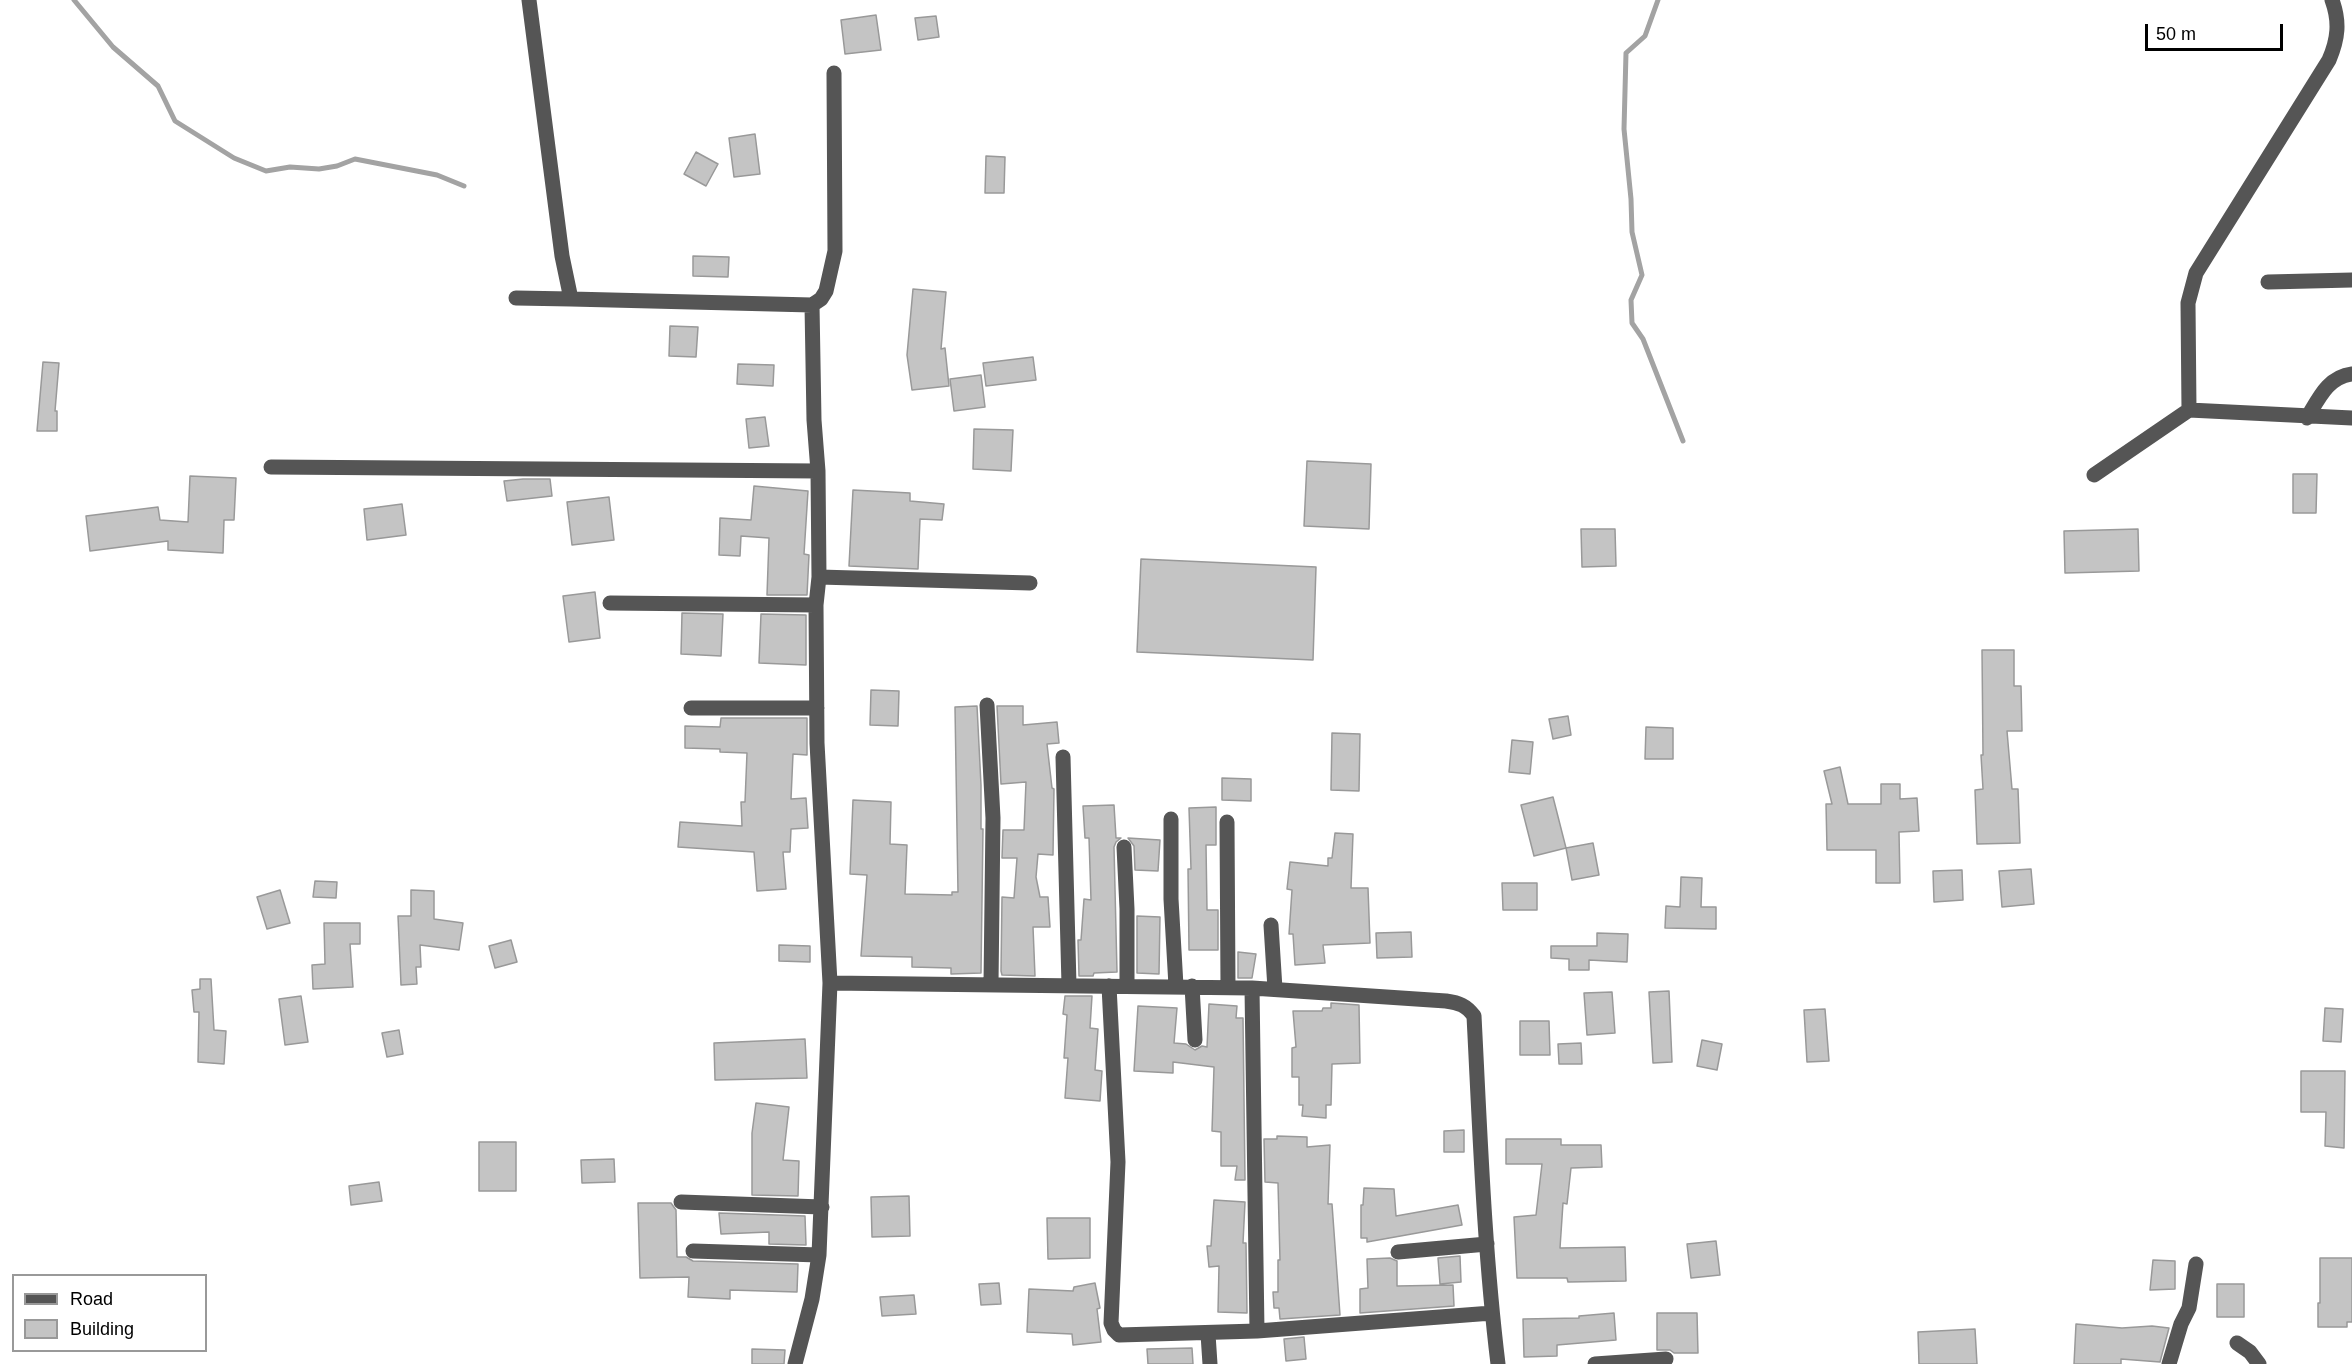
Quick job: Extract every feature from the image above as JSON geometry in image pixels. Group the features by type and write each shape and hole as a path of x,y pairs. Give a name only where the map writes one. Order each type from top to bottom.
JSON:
{"street":[{"path":"529,0 561,244 571,300"},
{"path":"2189,410 2188,303 2196,273 2329,60 2337,40 2335,9 2332,0"},
{"path":"516,298 812,305 821,299 826,291 836,251 834,73"},
{"path":"2268,282 2352,280"},
{"path":"795,1364 812,1299 819,1255 830,983 817,708 818,471 814,420 812,305"},
{"path":"2307,418 2325,388 2340,376 2352,374"},
{"path":"2094,475 2189,410 2307,418 2352,418"},
{"path":"271,467 818,471"},
{"path":"819,577 1030,584"},
{"path":"610,603 816,605"},
{"path":"987,705 993,818 991,984"},
{"path":"691,708 817,708"},
{"path":"1063,757 1069,985"},
{"path":"1171,819 1171,899 1195,1040"},
{"path":"1227,822 1228,987"},
{"path":"1124,848 1127,986"},
{"path":"1271,925 1275,989"},
{"path":"830,983 1228,987 1446,1001 1468,1007 1474,1016 1487,1244 1498,1364"},
{"path":"1109,986 1118,1162 1111,1323 1119,1335 1208,1334 1492,1313"},
{"path":"1252,988 1257,1331"},
{"path":"681,1202 822,1207"},
{"path":"1398,1252 1487,1244"},
{"path":"693,1251 819,1255"},
{"path":"2169,1364 2181,1324 2189,1308 2196,1264"},
{"path":"1208,1334 1210,1364"},
{"path":"2237,1343 2250,1352 2259,1364"},
{"path":"1595,1364 1666,1359"}],"building":[{"path":"876,15 881,50 845,54 841,20"},
{"path":"936,16 939,37 918,40 915,18"},
{"path":"755,134 760,174 734,177 729,138"},
{"path":"696,152 718,164 706,186 684,174"},
{"path":"986,156 1005,157 1004,193 985,193"},
{"path":"693,256 729,257 728,277 693,276"},
{"path":"913,289 946,292 941,349 945,348 949,386 912,390 907,355"},
{"path":"670,326 698,327 696,357 669,356"},
{"path":"1033,357 1036,380 986,386 983,363"},
{"path":"43,362 59,363 55,411 57,411 57,431 37,431"},
{"path":"738,364 774,365 773,386 737,384"},
{"path":"981,375 985,407 954,411 950,379"},
{"path":"765,417 769,446 749,448 746,419"},
{"path":"974,429 1013,430 1011,471 973,469"},
{"path":"1307,461 1371,464 1369,529 1304,526"},
{"path":"2293,474 2317,474 2316,513 2293,513"},
{"path":"190,476 236,478 234,520 224,520 223,553 168,550 168,541 90,551 86,516 158,507 160,520 188,522"},
{"path":"550,479 552,496 507,501 504,481"},
{"path":"754,486 808,491 804,554 809,555 807,595 767,595 769,538 741,536 740,556 719,555 720,518 751,520"},
{"path":"853,490 910,493 910,501 944,504 942,520 920,519 918,569 849,566"},
{"path":"609,497 614,540 572,545 567,502"},
{"path":"402,504 406,535 367,540 364,509"},
{"path":"1581,529 1615,529 1616,566 1582,567"},
{"path":"2138,529 2139,571 2065,573 2064,531"},
{"path":"1141,559 1316,567 1313,660 1137,652"},
{"path":"595,592 600,638 569,642 563,596"},
{"path":"682,613 723,614 721,656 681,654"},
{"path":"761,614 806,615 806,665 759,663"},
{"path":"1982,650 2014,650 2014,686 2021,686 2022,731 2007,731 2012,789 2018,789 2020,843 1977,844 1975,790 1983,789"},
{"path":"871,690 899,691 898,726 870,725"},
{"path":"977,706 981,829 983,829 981,973 951,974 951,968 912,967 912,957 861,956 867,875 850,874 853,800 891,802 890,844 907,845 905,894 952,895 952,892 958,892 955,707"},
{"path":"997,706 1023,706 1023,725 1057,722 1059,743 1047,744 1052,788 1054,789 1053,855 1038,854 1036,877 1040,897 1048,897 1050,927 1033,927 1035,976 1002,975 1001,971 1002,897 1014,898 1017,858 1002,858 1003,830 1024,830 1026,782 1001,784"},
{"path":"1568,716 1571,735 1553,739 1549,719"},
{"path":"721,718 807,718 807,755 793,754 791,799 806,798 808,828 791,829 790,852 783,852 786,889 757,891 754,852 678,847 680,822 742,826 741,802 745,802 747,753 720,752 720,749 685,748 685,726 720,727"},
{"path":"1646,727 1673,728 1673,759 1645,759"},
{"path":"1332,733 1360,734 1359,791 1331,790"},
{"path":"1512,740 1533,742 1530,774 1509,772"},
{"path":"1840,767 1848,804 1881,804 1881,784 1900,784 1900,799 1917,798 1919,831 1899,832 1900,883 1876,883 1876,850 1827,850 1826,804 1832,804 1824,771"},
{"path":"1222,778 1251,779 1251,801 1222,800"},
{"path":"1553,797 1566,848 1534,856 1521,805"},
{"path":"1114,805 1116,838 1121,838 1114,847 1117,972 1079,976 1078,940 1081,940 1084,899 1091,900 1089,838 1085,838 1083,806"},
{"path":"1216,807 1216,845 1206,845 1207,910 1218,910 1218,950 1189,950 1188,869 1191,869 1189,808"},
{"path":"1335,833 1353,834 1351,888 1368,888 1370,943 1323,945 1325,963 1295,965 1293,934 1289,934 1292,890 1287,889 1290,862 1328,866 1328,858 1332,858"},
{"path":"1128,838 1160,840 1158,871 1135,870 1134,846"},
{"path":"1593,843 1599,875 1572,880 1566,848"},
{"path":"2031,869 2034,904 2002,907 1999,871"},
{"path":"1962,870 1963,900 1934,902 1933,871"},
{"path":"1681,877 1702,878 1701,907 1716,907 1716,929 1665,928 1666,906 1680,907"},
{"path":"315,881 337,882 336,898 313,897"},
{"path":"1502,883 1537,883 1537,910 1503,910"},
{"path":"280,890 290,923 267,929 257,897"},
{"path":"411,890 434,891 434,919 463,923 459,950 420,945 421,967 416,967 417,984 401,985 398,916 411,916"},
{"path":"1137,916 1160,917 1159,974 1137,973"},
{"path":"324,923 360,923 360,944 350,944 353,987 313,989 312,965 325,964"},
{"path":"1411,932 1412,957 1377,958 1376,933"},
{"path":"1597,933 1628,934 1627,962 1589,960 1589,970 1569,970 1569,959 1551,958 1551,946 1597,946"},
{"path":"511,940 517,962 495,968 489,946"},
{"path":"779,945 810,946 810,962 779,961"},
{"path":"1238,952 1256,954 1252,978 1238,978"},
{"path":"200,979 211,979 214,1030 226,1031 224,1064 198,1062 199,1012 194,1012 192,990 200,989"},
{"path":"1669,991 1672,1062 1653,1063 1649,992"},
{"path":"1612,992 1615,1033 1587,1035 1584,993"},
{"path":"301,996 308,1042 285,1045 279,999"},
{"path":"1065,996 1092,996 1090,1028 1098,1029 1095,1070 1102,1071 1100,1101 1065,1098 1068,1058 1064,1058 1067,1015 1063,1014"},
{"path":"1331,1003 1359,1005 1360,1063 1332,1064 1331,1105 1326,1105 1326,1118 1302,1116 1303,1105 1299,1105 1299,1077 1292,1077 1292,1048 1296,1047 1293,1011 1322,1011 1323,1008 1331,1008"},
{"path":"1209,1004 1237,1006 1236,1018 1243,1018 1245,1180 1235,1180 1237,1166 1221,1166 1221,1132 1212,1131 1214,1067 1173,1062 1173,1073 1134,1071 1138,1006 1177,1008 1174,1043 1186,1044 1195,1050 1202,1046 1207,1047"},
{"path":"2325,1008 2343,1009 2341,1042 2323,1041"},
{"path":"1825,1009 1829,1061 1807,1062 1804,1010"},
{"path":"1520,1021 1549,1021 1550,1055 1520,1055"},
{"path":"399,1030 403,1054 387,1057 382,1033"},
{"path":"805,1039 807,1078 715,1080 714,1043"},
{"path":"1702,1040 1722,1044 1717,1070 1697,1066"},
{"path":"1581,1043 1582,1064 1559,1064 1558,1044"},
{"path":"2301,1071 2345,1071 2344,1148 2325,1146 2326,1112 2301,1112"},
{"path":"756,1103 789,1107 783,1160 799,1161 798,1196 752,1195 752,1133"},
{"path":"1464,1130 1464,1152 1444,1152 1444,1131"},
{"path":"1277,1136 1307,1137 1307,1147 1330,1145 1328,1204 1332,1204 1340,1315 1280,1319 1279,1308 1274,1308 1273,1292 1278,1292 1278,1260 1280,1260 1278,1183 1265,1182 1264,1139 1277,1139"},
{"path":"1506,1139 1561,1139 1561,1145 1601,1145 1602,1167 1571,1168 1567,1204 1563,1203 1560,1248 1625,1247 1626,1281 1568,1282 1567,1278 1517,1278 1514,1217 1536,1215 1542,1164 1506,1164"},
{"path":"479,1142 516,1142 516,1191 479,1191"},
{"path":"614,1159 615,1182 582,1183 581,1160"},
{"path":"379,1182 382,1201 351,1205 349,1186"},
{"path":"1364,1188 1394,1189 1396,1216 1458,1205 1462,1225 1367,1242 1367,1238 1361,1238 1361,1205 1363,1205"},
{"path":"909,1196 910,1236 872,1237 871,1197"},
{"path":"1214,1200 1245,1202 1243,1243 1246,1243 1247,1313 1218,1312 1219,1266 1209,1267 1207,1246 1211,1246"},
{"path":"638,1203 671,1203 676,1210 677,1257 686,1257 693,1261 798,1264 797,1292 730,1290 730,1299 688,1297 689,1277 640,1278"},
{"path":"719,1213 805,1216 806,1245 769,1244 769,1232 721,1234"},
{"path":"1047,1218 1090,1218 1090,1258 1048,1259"},
{"path":"1716,1241 1720,1275 1691,1278 1687,1244"},
{"path":"1460,1256 1461,1282 1440,1284 1438,1258"},
{"path":"1390,1258 1397,1261 1397,1286 1453,1285 1454,1306 1360,1313 1360,1289 1368,1288 1367,1259"},
{"path":"2320,1258 2352,1258 2352,1322 2347,1322 2347,1327 2318,1327"},
{"path":"2153,1260 2175,1261 2175,1289 2150,1290"},
{"path":"999,1283 1001,1304 981,1305 979,1284"},
{"path":"1095,1283 1100,1308 1097,1309 1101,1342 1073,1345 1072,1334 1027,1332 1029,1289 1073,1291 1074,1287"},
{"path":"2217,1284 2244,1284 2244,1317 2217,1317"},
{"path":"914,1295 916,1314 882,1316 880,1297"},
{"path":"1614,1313 1616,1340 1557,1345 1557,1356 1524,1357 1523,1319 1579,1318 1579,1316"},
{"path":"1657,1313 1697,1313 1698,1353 1657,1350"},
{"path":"2076,1324 2122,1328 2152,1326 2169,1328 2160,1362 2121,1359 2121,1364 2074,1364"},
{"path":"1975,1329 1977,1364 1919,1364 1918,1332"},
{"path":"1304,1337 1306,1359 1286,1361 1284,1339"},
{"path":"1192,1348 1193,1364 1148,1364 1147,1349"},
{"path":"752,1349 785,1350 784,1364 752,1364"}],"waterway":[{"path":"74,0 113,47 158,86 175,121 234,158 266,171 290,167 319,169 337,166 355,159 437,175 464,186"},
{"path":"1658,0 1645,36 1626,53 1624,129 1632,232 1642,275 1631,300 1632,323 1643,339 1683,441"}]}
